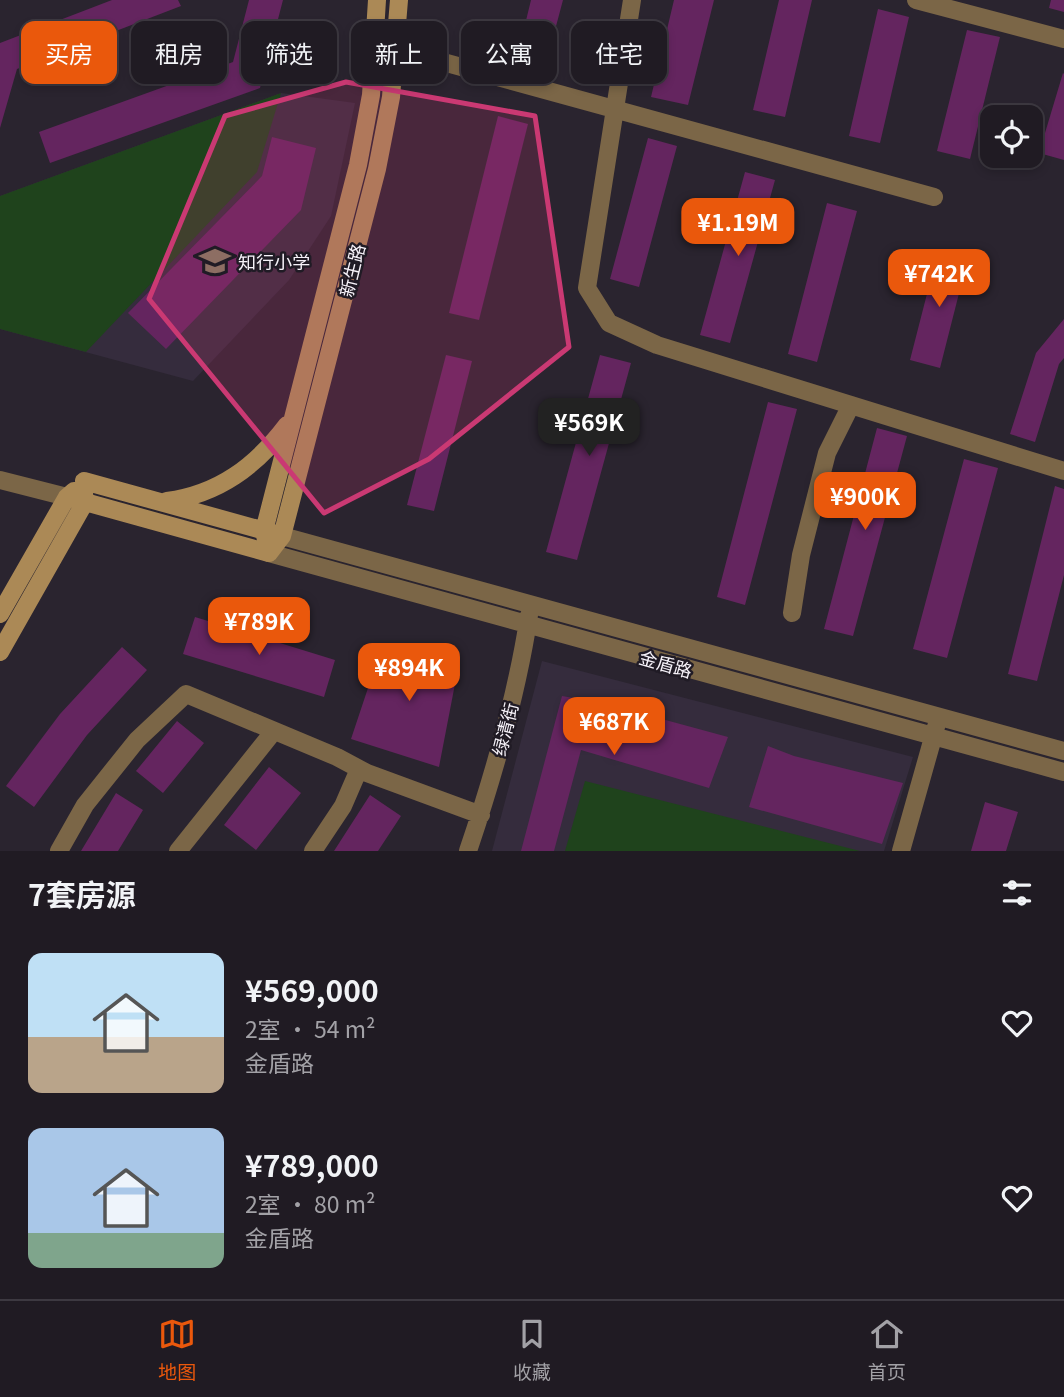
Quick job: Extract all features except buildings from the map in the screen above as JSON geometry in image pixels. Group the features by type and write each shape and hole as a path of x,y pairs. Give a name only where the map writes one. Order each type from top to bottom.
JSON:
{"main road":[{"name":"新生路","path":"376,21 377,0"},
{"name":"新生路","path":"397,21 399,0"},
{"name":"新生路","path":"269,553 264,531 358,165 371,84"},
{"name":"新生路","path":"269,553 282,536 377,169 392,84"},
{"path":"160,502 201,494 242,472 269,449 293,417"},
{"path":"83,481 282,536"},
{"path":"0,614 67,497 83,481"},
{"path":"0,652 85,502 83,481"},
{"path":"67,497 269,553"}],"street":[{"path":"632,0 587,288 609,323 657,345 1064,471"},
{"path":"916,0 1064,39"},
{"path":"447,63 934,197"},
{"path":"792,612 801,555 827,453 851,405"},
{"path":"0,480 67,497"},
{"name":"金盾路","path":"282,536 1064,751"},
{"name":"金盾路","path":"269,553 1064,772"},
{"name":"绿清街","path":"468,851 497,760 525,644 531,604"},
{"path":"59,851 85,805 137,740 186,694 337,757 359,769 481,815"},
{"path":"901,851 939,716"},
{"path":"178,851 274,731"},
{"path":"313,851 343,806 359,769"}],"highlighted area":[{"path":"346,82 535,116 569,347 429,459 324,513 149,299 225,116"}],"shaded area":[{"path":"281,93 355,103 331,216 289,280 193,381 0,329 0,196"},
{"path":"542,661 913,757 884,851 492,851"}],"green space":[{"path":"281,93 257,172 86,352 0,329 0,196"},
{"path":"585,781 860,851 565,851"}],"place":[{"name":"知行小学","path":"215,261"}]}
